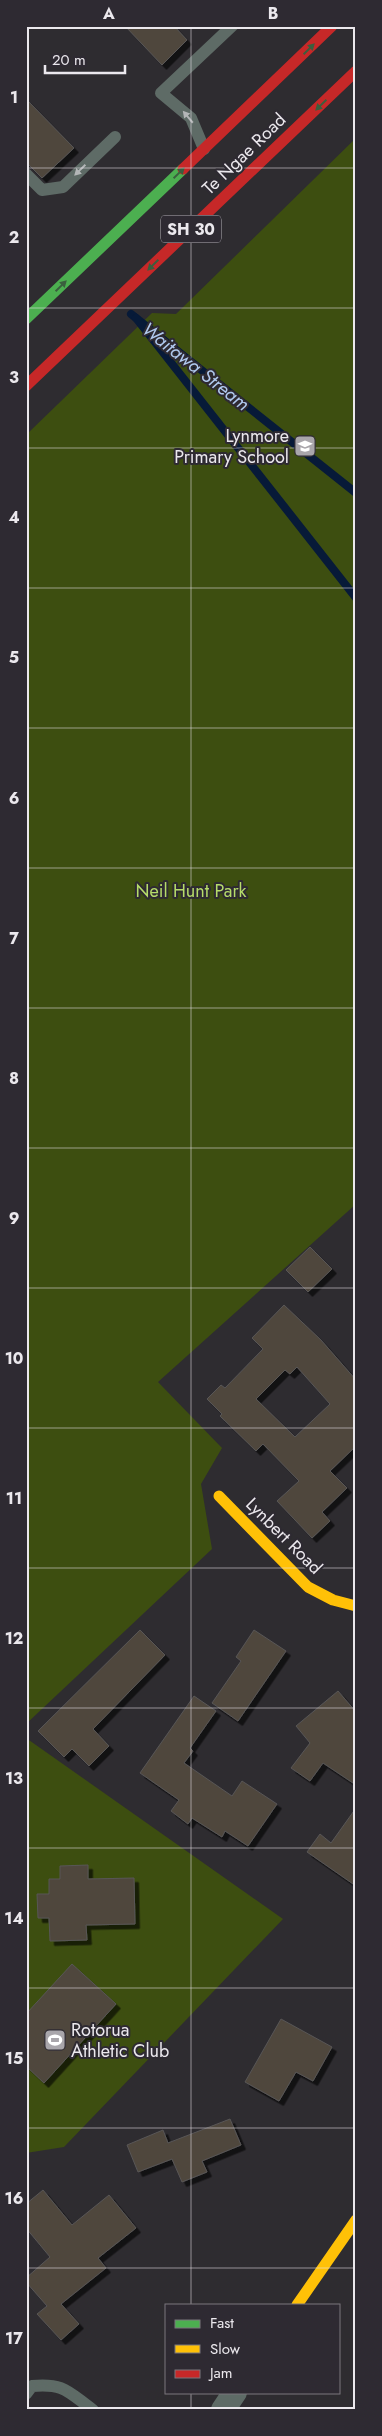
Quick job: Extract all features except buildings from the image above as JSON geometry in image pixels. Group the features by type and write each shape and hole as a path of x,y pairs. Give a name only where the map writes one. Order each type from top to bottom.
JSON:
{"main road":[{"name":"Te Ngae Road","path":"26,320 332,26"},
{"name":"Te Ngae Road","path":"26,386 356,71"},
{"name":"Lynbert Road","path":"220,1496 308,1586 333,1600 356,1606"},
{"path":"298,2304 356,2220"}],"street":[{"path":"223,2410 234,2394"}],"lane":[{"path":"204,149 191,118 161,93 232,26"},
{"path":"26,174 42,190 63,187 115,136"},
{"path":"26,2394 32,2386 52,2384 59,2386 93,2410"}],"green space":[{"name":"Neil Hunt Park","path":"356,138 356,1204 158,1382 222,1448 201,1484 212,1549 26,1724 26,435 152,313 176,314"},
{"path":"26,1738 283,1919 64,2147 26,2153"}],"waterway":[{"name":"Waitawa Stream","path":"131,314 356,493"},
{"path":"136,318 356,598"}],"traffic: fast":[{"path":"26,319 183,169"}],"traffic: slow":[{"path":"219,1496 308,1587 333,1600 356,1606"},
{"path":"298,2304 356,2220"}],"traffic: jam":[{"path":"183,169 332,26"},
{"path":"26,386 356,71"}],"place":[{"name":"Lynmore Primary School","path":"305,446"},
{"name":"Rotorua Athletic Club","path":"55,2040"}]}
